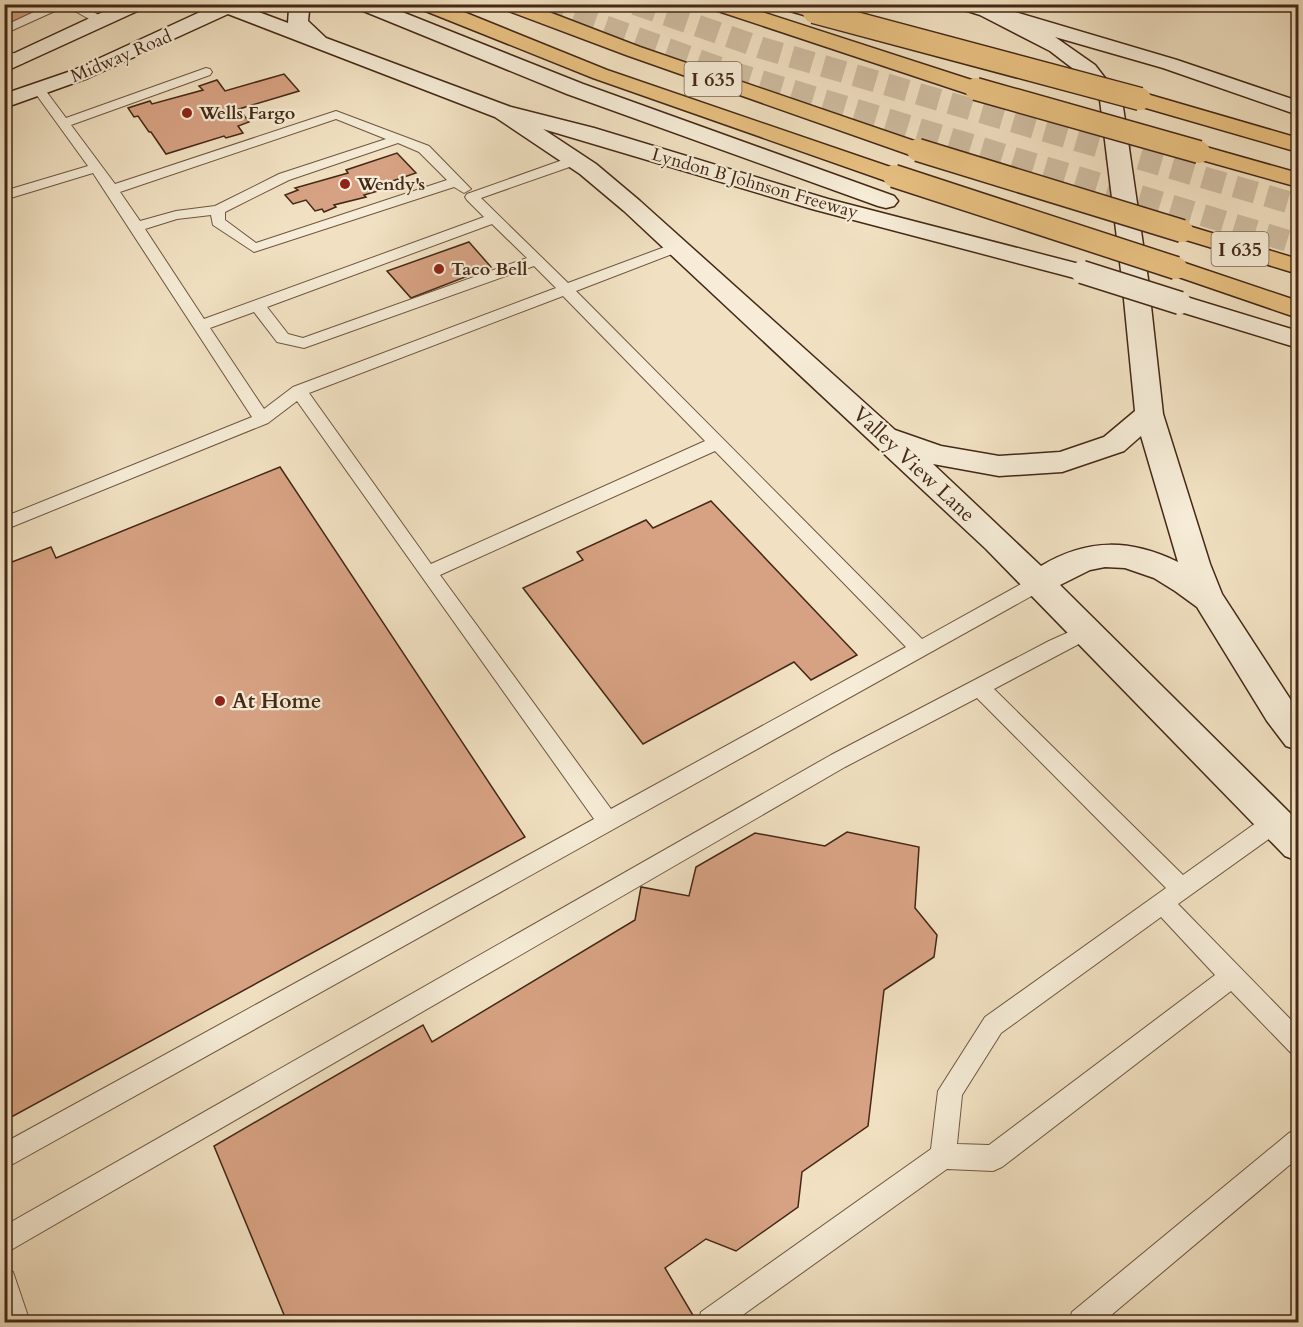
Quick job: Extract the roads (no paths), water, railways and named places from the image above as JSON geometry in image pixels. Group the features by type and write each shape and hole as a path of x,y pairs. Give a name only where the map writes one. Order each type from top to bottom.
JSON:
{"highway":[{"path":"425,4 600,74 894,176 1299,310"},
{"name":"I 635","path":"508,4 633,51 918,150 1299,267"},
{"path":"716,4 976,88 1299,180"},
{"path":"787,4 1140,99 1299,145"}],"main road":[{"name":"Midway Road","path":"9,60 137,4"},
{"path":"306,4 299,9 298,23 321,44"},
{"path":"363,4 575,89 1082,273"},
{"path":"965,4 1102,44 1299,108"},
{"name":"Midway Road","path":"4,102 81,74 227,6"},
{"name":"Lyndon B Johnson Freeway","path":"227,6 503,112 586,133 820,204 1082,273 1299,340"},
{"path":"988,12 1033,33 1062,50 1101,81 1111,100 1135,279 1149,414 1194,564 1208,598 1279,711 1299,736"},
{"name":"Valley View Lane","path":"503,112 576,160 632,206 675,248 879,431 997,541 1287,833"},
{"path":"879,431 936,455 999,466 1062,462 1114,444 1149,414"},
{"path":"1039,583 1075,562 1095,555 1114,555 1133,557 1155,564 1182,578 1208,598"}],"lane":[{"path":"4,31 62,4"},
{"path":"71,4 102,21"},
{"path":"1273,4 1299,11"},
{"path":"63,123 206,72"},
{"path":"39,90 112,190 262,419"},
{"path":"112,190 336,115 424,149 920,649"},
{"path":"136,227 176,215 218,210 284,177 398,139"},
{"path":"472,197 576,160"},
{"path":"4,196 96,168"},
{"path":"218,210 218,222 254,248 456,182"},
{"path":"201,326 494,218"},
{"path":"4,524 262,419 299,391 675,248"},
{"path":"257,305 283,338 304,343 536,260"},
{"path":"299,391 608,822"},
{"path":"428,573 717,443"},
{"path":"4,1156 1039,583"},
{"path":"4,1241 828,767 884,740 1041,652 1087,631"},
{"path":"979,687 1182,889"},
{"path":"943,1156 950,1091 993,1025 1182,889 1287,833"},
{"path":"1162,903 1299,1044"},
{"path":"716,1319 943,1156 993,1158 1232,976"},
{"path":"1082,1323 1299,1142"},
{"path":"4,1281 17,1323"}],"tunnel":[{"path":"543,4 731,72 1298,244"},
{"path":"635,4 762,48 1298,205"}],"place":[{"name":"Wells Fargo","path":"187,113"},
{"name":"Wendy's","path":"345,184"},
{"name":"Taco Bell","path":"439,269"},
{"name":"At Home","path":"220,701"}]}
